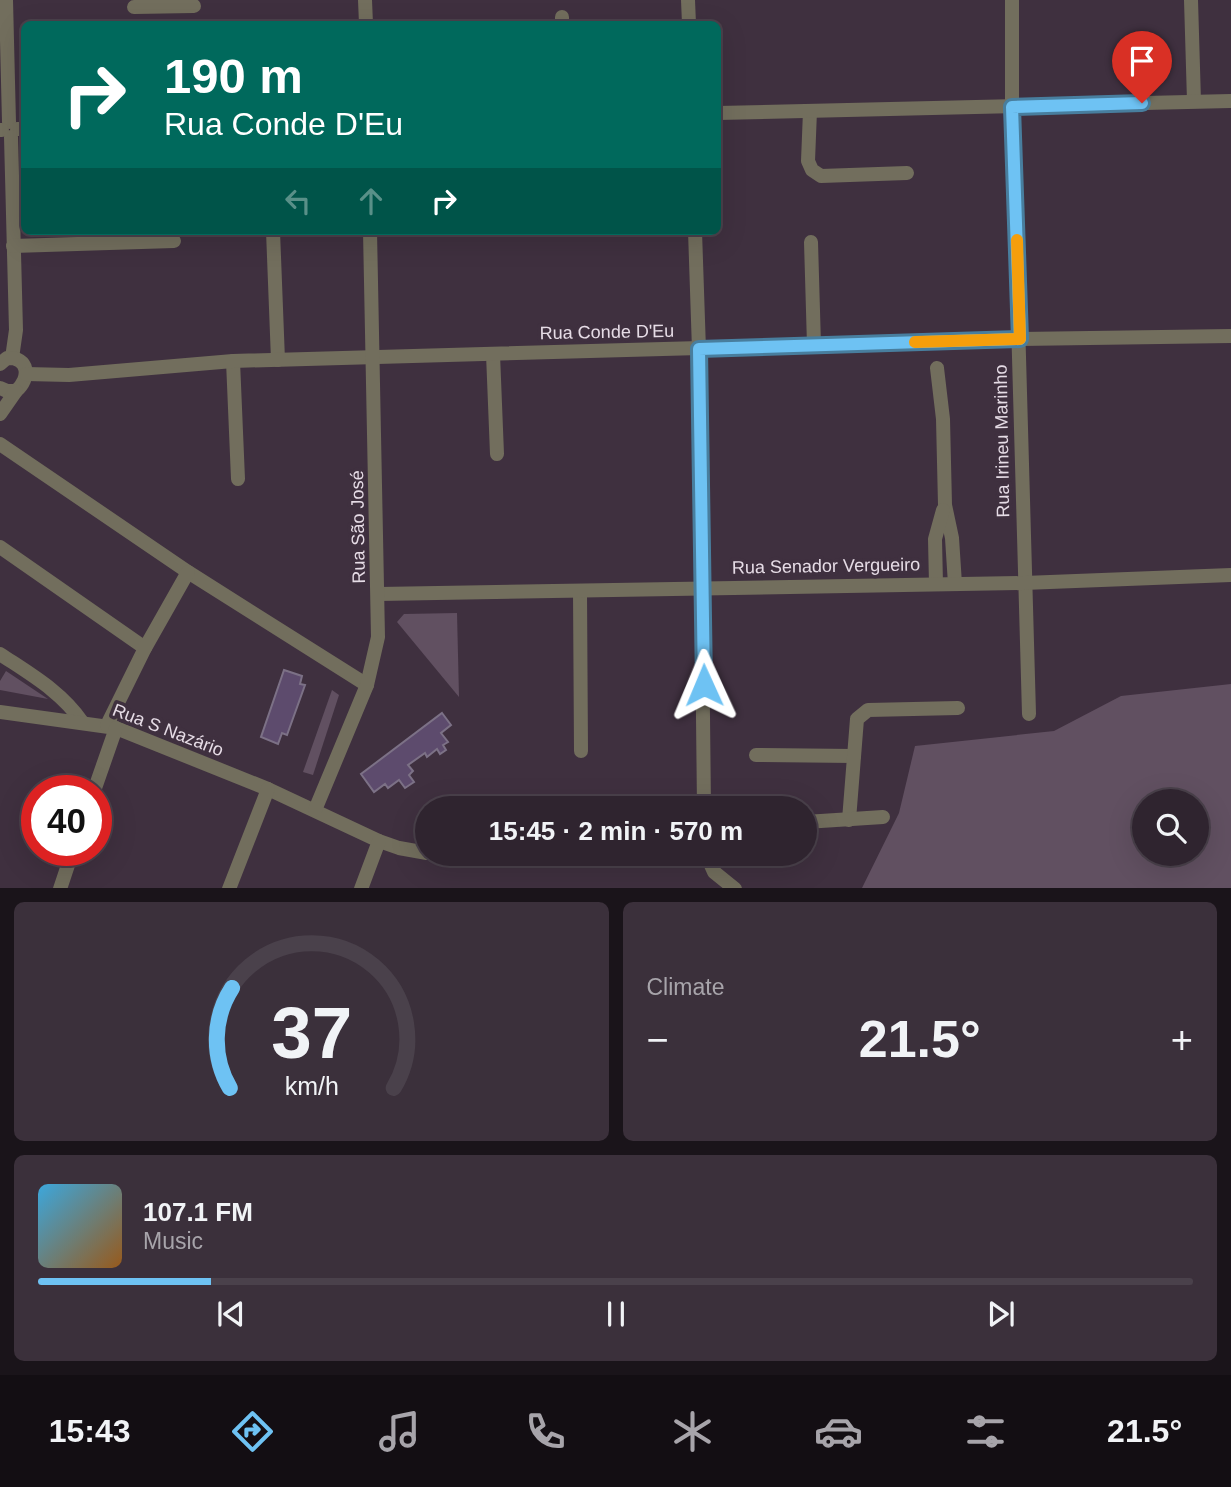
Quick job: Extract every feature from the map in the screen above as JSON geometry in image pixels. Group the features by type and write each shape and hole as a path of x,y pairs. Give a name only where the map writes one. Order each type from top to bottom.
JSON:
{"street":[{"path":"0,413 23,385 26,374 24,365 6,361 16,330 6,0"},
{"path":"365,0 366,21"},
{"path":"688,0 689,21"},
{"name":"Rua Irineu Marinho","path":"1012,0 1012,107 1029,714"},
{"path":"1191,0 1194,102"},
{"path":"134,7 186,4"},
{"path":"721,113 1231,101"},
{"path":"810,111 808,161 812,170 821,176 907,173"},
{"path":"273,235 278,360"},
{"name":"Rua São José","path":"315,810 367,685 378,637 370,235"},
{"path":"695,235 704,796"},
{"path":"13,246 174,242"},
{"path":"811,242 814,345"},
{"name":"Rua Conde D'Eu","path":"26,374 69,375 233,361 1020,339 1231,336"},
{"path":"493,354 497,454"},
{"path":"233,361 238,480"},
{"path":"937,368 943,419 945,505 952,538 956,584"},
{"path":"0,388 16,391"},
{"path":"0,399 0,413"},
{"path":"0,444 188,572 367,685"},
{"path":"936,584 935,539 945,505"},
{"path":"0,547 145,648"},
{"path":"98,775 112,727 145,648 188,572"},
{"name":"Rua Senador Vergueiro","path":"379,594 1024,583 1231,575"},
{"path":"580,592 581,751"},
{"path":"0,654 55,692 82,722"},
{"path":"849,820 857,719 864,711 958,708"},
{"name":"Rua S Nazário","path":"0,712 112,727 268,789 379,841 415,850"},
{"path":"756,755 854,757"},
{"path":"229,888 268,789"},
{"path":"817,821 883,817"},
{"path":"361,888 379,841"},
{"path":"60,888 68,866"},
{"path":"711,866 714,872 735,888"}],"shaded area":[{"path":"457,613 459,697 397,622 404,614"},
{"path":"6,671 48,699 0,690 0,681"},
{"path":"1231,684 1231,888 862,888 899,813 915,746 1054,731 1121,696"},
{"path":"332,690 339,695 313,775 303,772"}],"building":[{"path":"284,670 302,676 300,684 305,685 287,735 282,733 278,744 261,737"},
{"path":"442,713 451,725 441,733 448,742 443,745 446,750 440,754 437,749 427,757 425,753 408,765 413,771 409,775 414,782 405,788 399,780 388,788 385,784 374,792 361,774"}],"slow traffic":[{"path":"915,342 1020,339 1017,240"}],"route":[{"path":"704,685 699,349 1020,339 1012,107 1142,103"}]}
